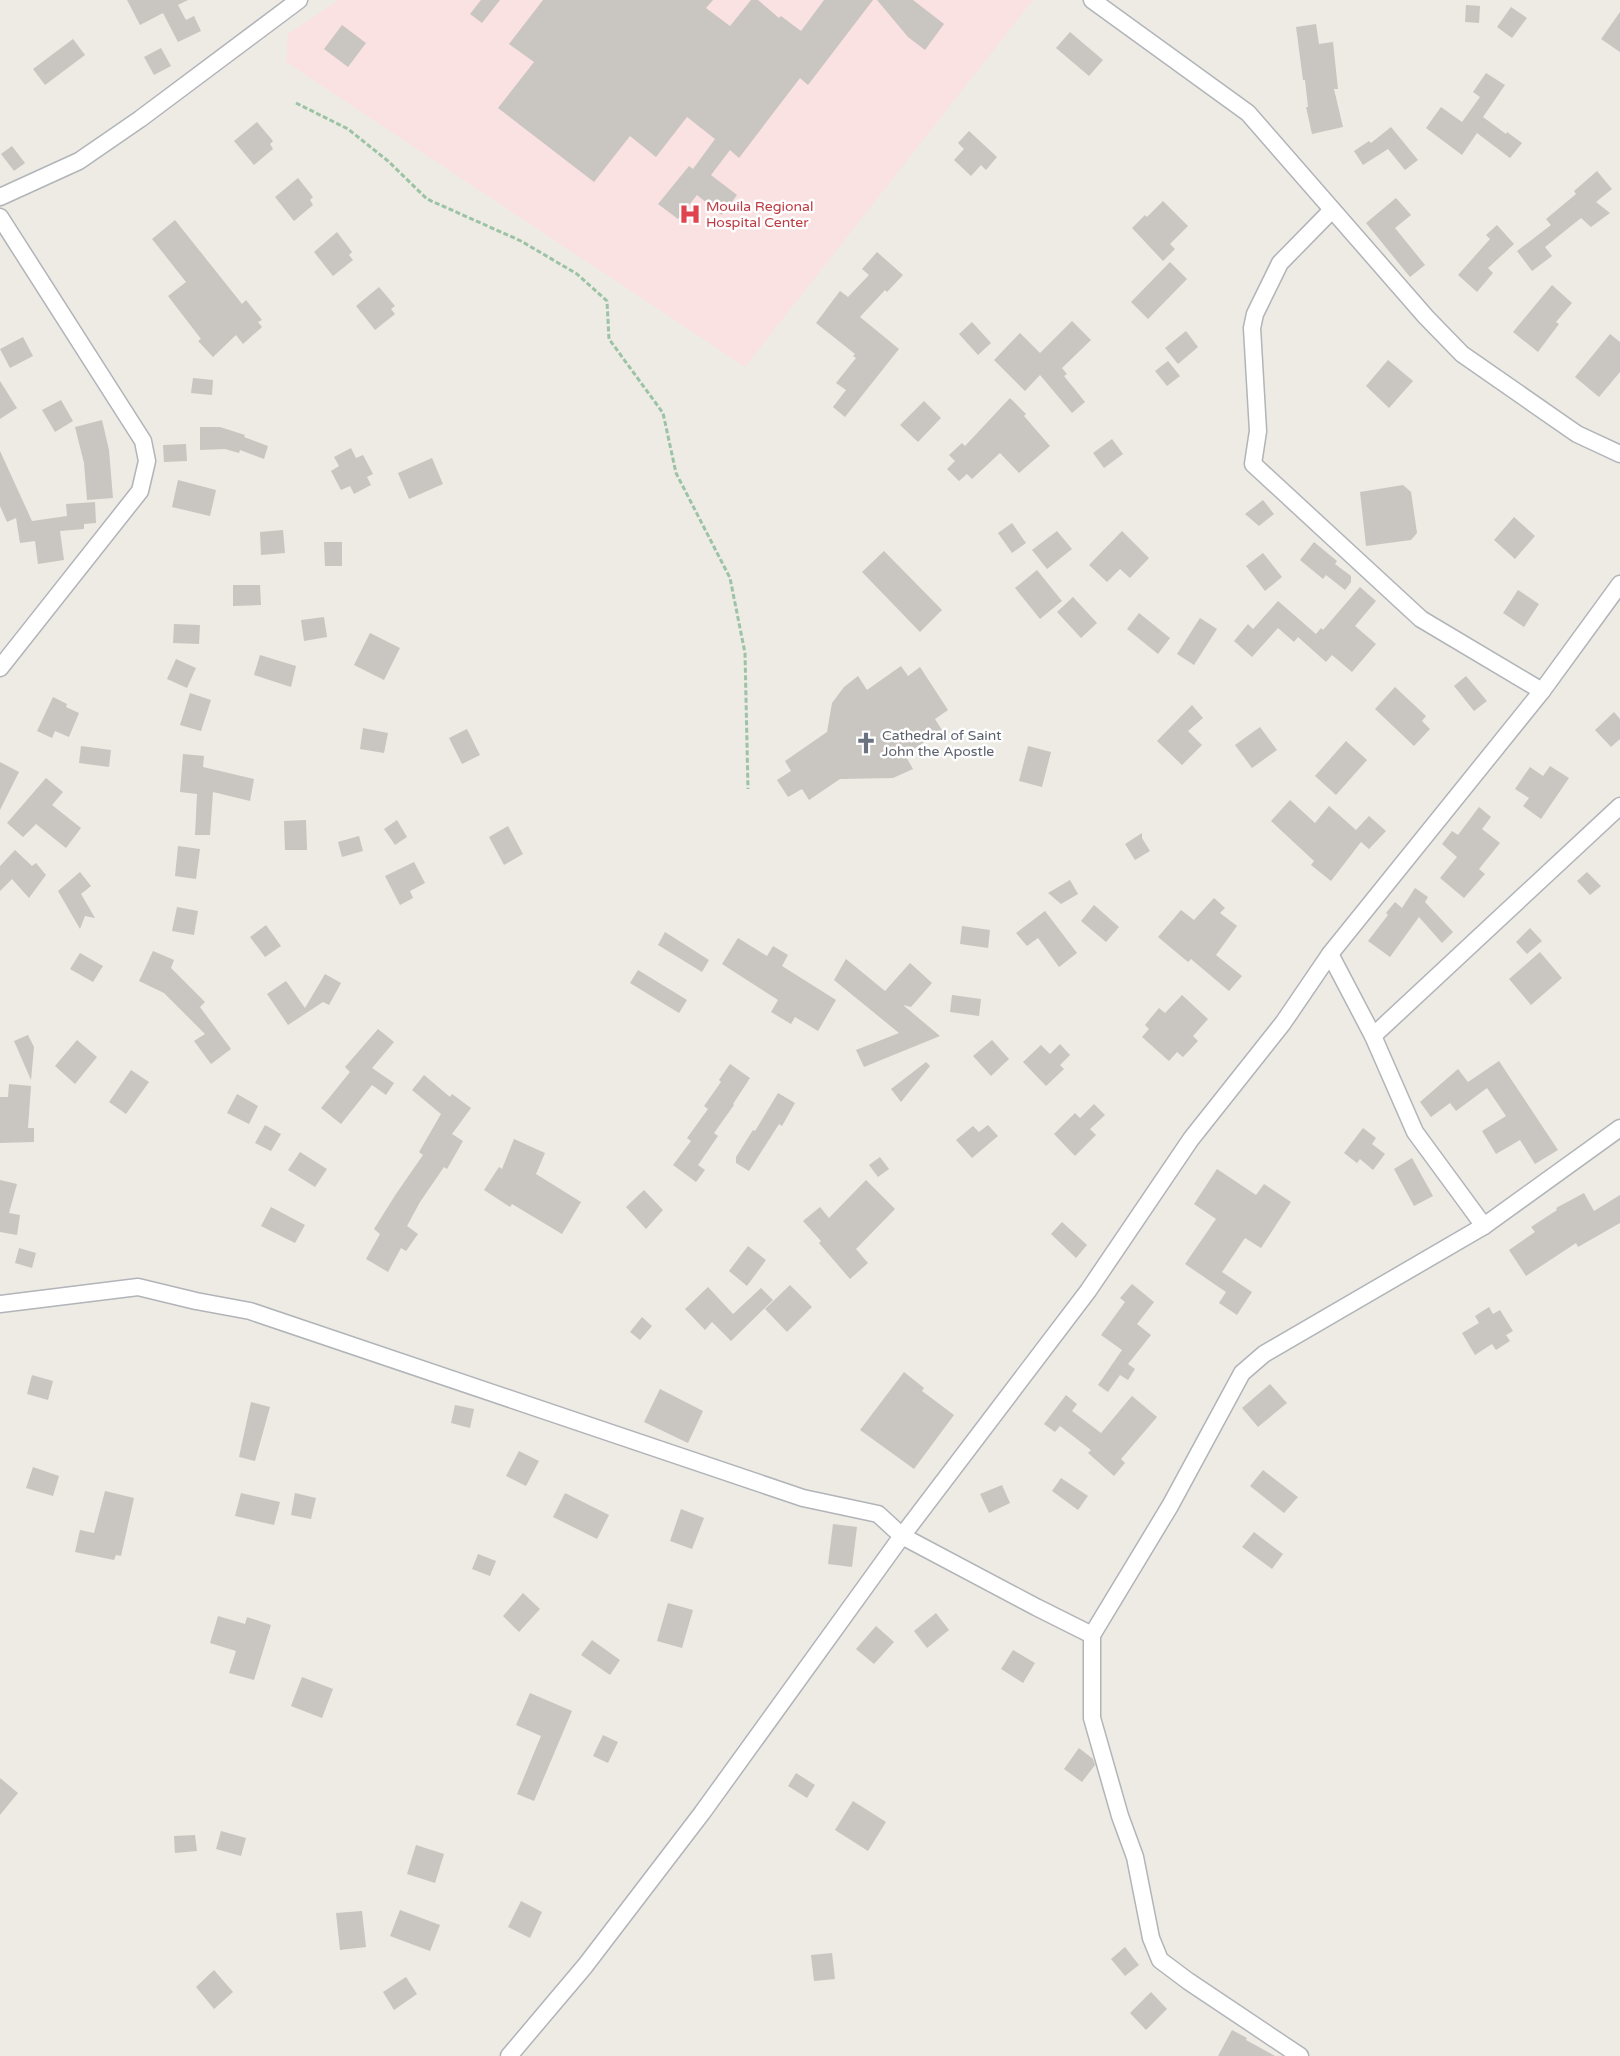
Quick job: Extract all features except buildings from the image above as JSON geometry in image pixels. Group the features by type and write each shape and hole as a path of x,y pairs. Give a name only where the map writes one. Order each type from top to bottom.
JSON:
{"street":[{"path":"0,197 79,161 140,119 299,0"},
{"path":"1092,0 1248,113 1426,317 1462,354 1577,434 1620,454"},
{"path":"1332,210 1280,264 1255,314 1252,328 1258,431 1253,464 1421,619 1542,691"},
{"path":"0,216 143,441 147,460 140,491 0,668"},
{"path":"508,2056 586,1966 679,1843 902,1536 1088,1291 1191,1139 1283,1023 1330,954 1542,691 1620,584"},
{"path":"1373,1036 1620,806"},
{"path":"1330,954 1373,1036 1415,1132 1484,1226"},
{"path":"1300,2056 1160,1960 1150,1938 1135,1857 1120,1816 1092,1718 1092,1635 1170,1506 1242,1374 1264,1354 1484,1226 1620,1128"},
{"path":"0,1304 138,1287 196,1301 250,1311 803,1498 878,1514 902,1536 1036,1608 1092,1635"}],"path":[{"path":"296,104 348,129 388,160 427,199 521,241 577,274 607,301 609,339 662,413 676,473 730,578 745,653 748,789"}],"shaded area":[{"name":"Mouila Regional Hospital Center","path":"338,0 1033,0 745,367 286,62 288,34"}],"place":[{"name":"Mouila Regional Hospital Center","path":"690,214"},
{"name":"Cathedral of Saint John the Apostle","path":"866,743"}]}
